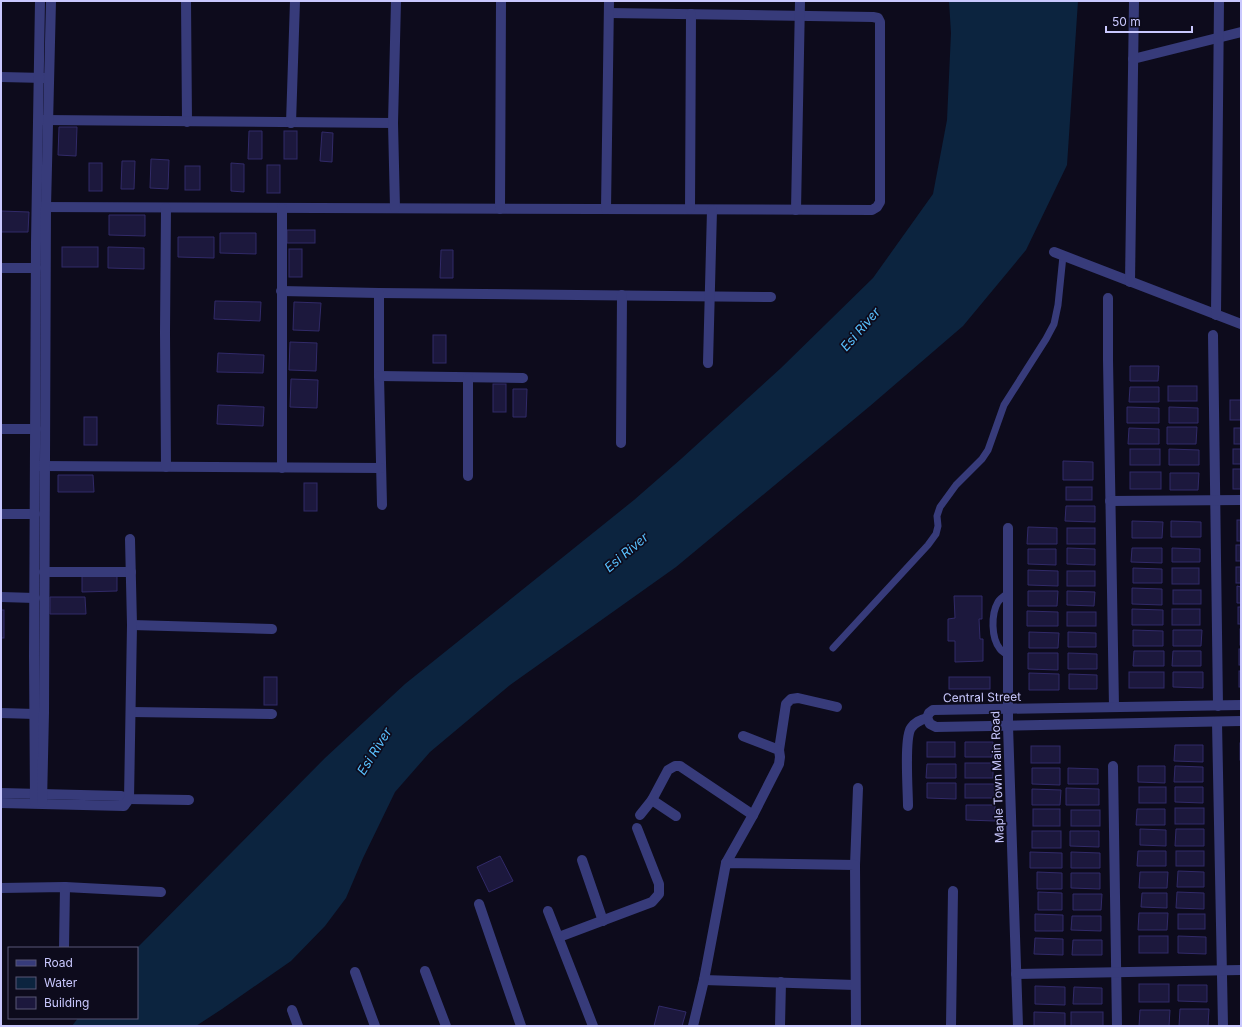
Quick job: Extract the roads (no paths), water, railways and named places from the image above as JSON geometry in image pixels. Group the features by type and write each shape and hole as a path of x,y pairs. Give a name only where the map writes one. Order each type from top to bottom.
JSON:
{"street":[{"path":"40,1 44,78"},
{"path":"39,799 44,572 40,466 41,207 44,78 51,1"},
{"path":"186,1 187,122"},
{"path":"291,122 295,1"},
{"path":"395,208 393,124 396,1"},
{"path":"500,209 501,1"},
{"path":"606,209 609,1"},
{"path":"796,210 801,16 800,1"},
{"path":"1130,282 1134,1"},
{"path":"1216,315 1218,1"},
{"path":"41,207 872,210 877,207 880,202 880,22 878,18 609,13"},
{"path":"690,209 691,14"},
{"path":"1133,59 1241,32"},
{"path":"1,77 44,78"},
{"path":"43,120 393,124"},
{"path":"39,799 35,714 35,514 40,466 36,429 36,268 41,207"},
{"path":"166,208 166,467"},
{"path":"282,208 282,468"},
{"path":"708,363 712,210"},
{"path":"1059,254 1241,324"},
{"path":"1,268 36,268"},
{"path":"281,291 771,297"},
{"path":"379,293 382,505"},
{"path":"621,443 622,295"},
{"path":"1108,298 1114,707"},
{"path":"1213,336 1218,706"},
{"path":"379,376 523,378"},
{"path":"468,378 468,476"},
{"path":"1,429 36,429"},
{"path":"40,466 381,468"},
{"path":"1110,501 1241,500"},
{"path":"1,514 35,514"},
{"name":"Maple Town Main Road","path":"1008,528 1008,726 1018,1026"},
{"path":"1,794 39,799 124,806 129,799 132,625 130,539"},
{"path":"44,572 131,572"},
{"path":"1,597 35,598"},
{"path":"132,625 272,629"},
{"path":"692,1026 704,980 726,863 779,764 780,757 778,750 786,704 791,699 798,698 837,707"},
{"name":"Central Street","path":"927,718 929,713 933,710 1241,705"},
{"path":"1172,706 1172,723"},
{"path":"131,712 272,714"},
{"path":"1,713 35,714"},
{"path":"908,806 907,742 910,729 918,721 927,718 930,724 936,727 1241,721"},
{"path":"1217,722 1223,1026"},
{"path":"743,736 778,750"},
{"path":"640,815 652,800 668,770 675,766 680,766 753,815"},
{"path":"1113,766 1117,1026"},
{"path":"856,1026 855,865 858,788"},
{"path":"1,803 39,799"},
{"path":"129,799 188,800"},
{"path":"652,800 676,816"},
{"path":"559,937 652,902 659,894 659,884 637,828"},
{"path":"582,860 603,921"},
{"path":"726,863 855,865"},
{"path":"64,947 65,887"},
{"path":"1,888 65,887 161,892"},
{"path":"951,1026 953,891"},
{"path":"478,904 521,1026"},
{"path":"548,911 593,1026"},
{"path":"1016,974 1241,970"},
{"path":"425,971 446,1026"},
{"path":"355,972 375,1026"},
{"path":"704,980 855,985"},
{"path":"780,1026 782,982"},
{"path":"292,1010 298,1026"}],"lane":[{"path":"833,648 928,545 936,534 938,526 937,516 942,503 956,485 982,459 988,450 1004,405 1054,324 1058,305 1059,254"}],"water":[{"name":"Esi River","path":"949,1 1078,1 1067,165 1026,250 963,326 870,406 676,567 510,685 430,752 395,792 363,858 346,898 325,926 291,961 196,1026 72,1026 77,1019 138,1019 138,947 325,758 405,684 634,500 681,459 781,368 873,278 933,194 947,120 951,33"}]}
